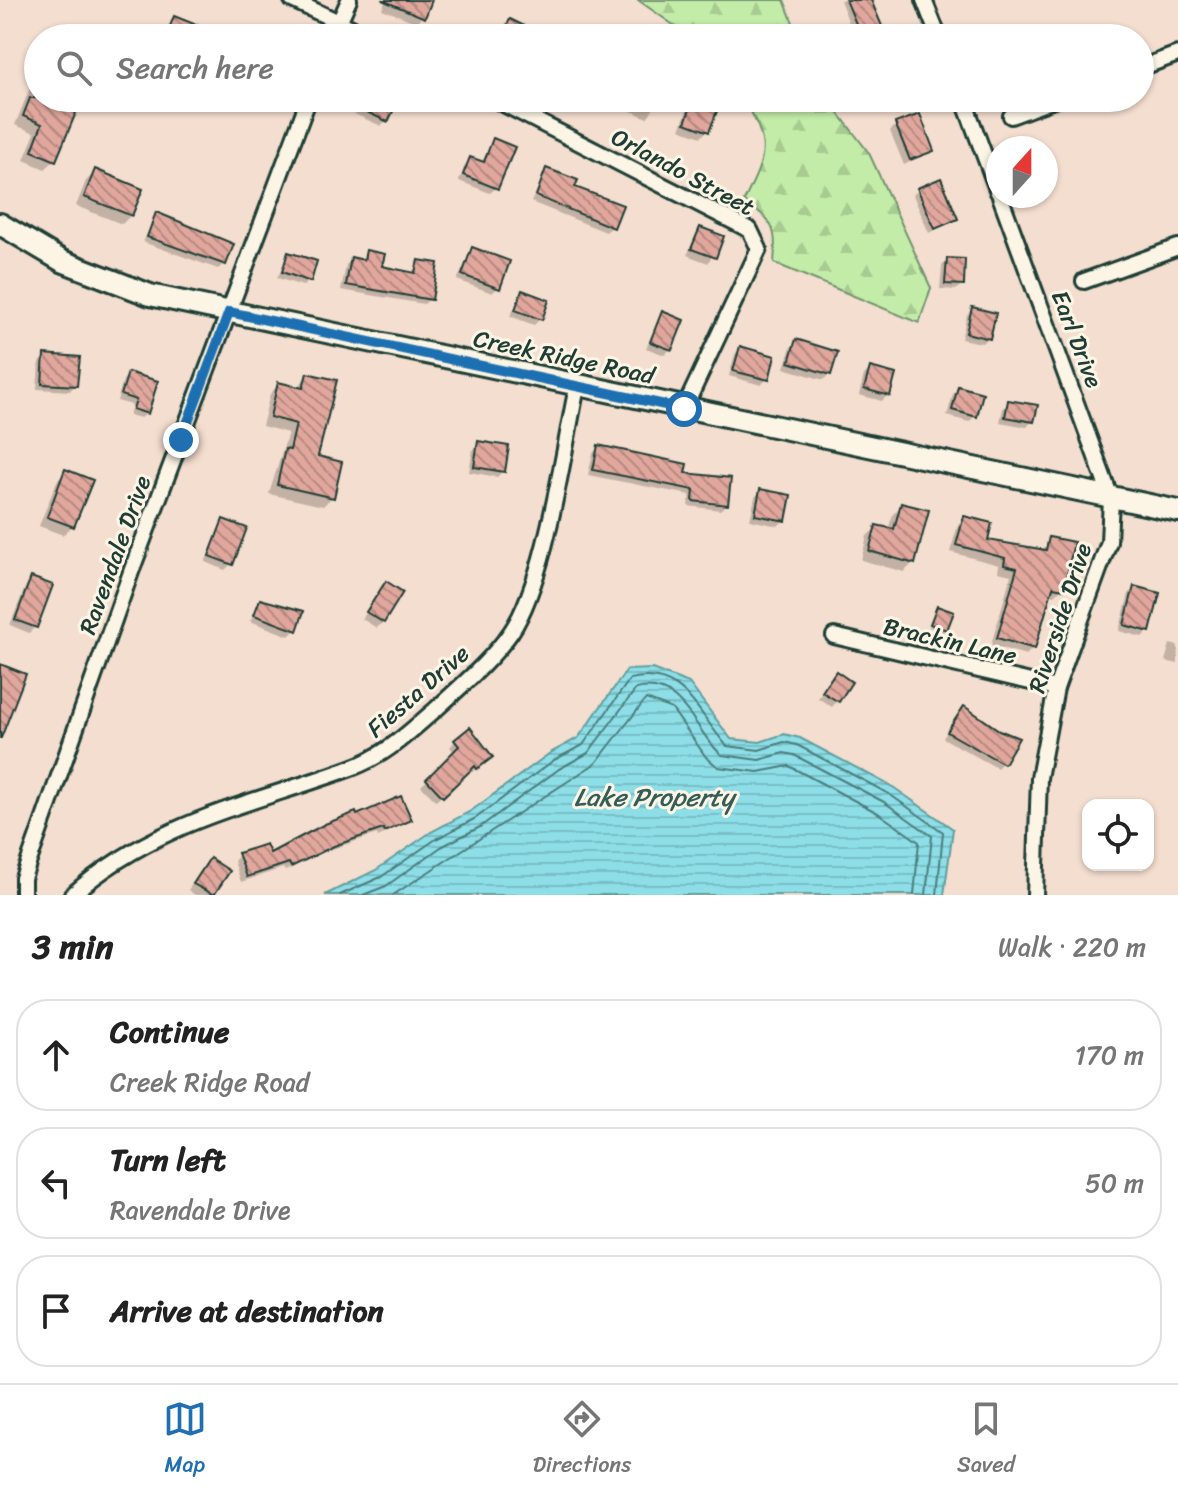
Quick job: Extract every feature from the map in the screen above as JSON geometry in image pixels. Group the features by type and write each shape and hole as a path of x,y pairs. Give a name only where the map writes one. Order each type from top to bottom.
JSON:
{"main road":[{"name":"Creek Ridge Road","path":"0,224 62,261 150,295 1178,511"}],"street":[{"path":"292,0 344,24"},
{"path":"337,24 349,0"},
{"path":"924,0 933,24"},
{"path":"1154,63 1178,54"},
{"name":"Ravendale Drive","path":"23,895 23,878 125,586 304,112"},
{"name":"Orlando Street","path":"519,112 750,230 759,249 684,409"},
{"name":"Earl Drive","path":"968,112 986,159"},
{"path":"1011,116 1022,112"},
{"name":"Earl Drive","path":"1004,208 1111,498"},
{"path":"1084,281 1178,247"},
{"name":"Fiesta Drive","path":"72,895 107,864 160,836 235,804 353,768 387,752 483,664 512,631 534,582 577,387"},
{"name":"Riverside Drive","path":"1035,895 1039,778 1056,688 1109,542 1111,498"},
{"name":"Brackin Lane","path":"834,636 1056,688"}],"green space":[{"path":"638,0 784,0 793,24 672,24"},
{"path":"751,112 838,112 869,153 931,288 919,323 774,263 775,241 771,226 762,214 744,201 758,171 763,149"}],"water":[{"name":"Lake Property","path":"652,669 689,683 731,739 760,742 784,734 800,738 893,787 953,829 944,895 325,895 376,870 431,832 471,811 550,753 578,738 627,670"}],"building":[{"path":"382,0 432,0 425,18"},
{"path":"846,0 871,0 881,24 856,24"},
{"path":"174,16 194,24 171,24"},
{"path":"25,112 76,112 56,161 32,151 42,124 23,116"},
{"path":"367,112 393,112 388,122"},
{"path":"689,112 717,112 709,132 685,123"},
{"path":"920,114 934,151 910,160 895,123"},
{"path":"493,138 515,147 498,189 463,175 470,157 484,162"},
{"path":"546,168 578,180 575,187 623,205 614,228 536,196"},
{"path":"95,169 143,189 132,216 84,197"},
{"path":"941,178 958,219 935,229 917,188"},
{"path":"156,212 234,244 226,265 147,237"},
{"path":"700,227 724,236 716,258 691,249"},
{"path":"472,247 510,261 500,289 462,275"},
{"path":"366,250 385,254 382,266 415,273 418,260 438,263 432,300 346,285 351,257 364,260"},
{"path":"288,252 317,261 311,282 282,272"},
{"path":"947,258 965,259 964,285 945,284"},
{"path":"522,290 549,300 542,320 515,310"},
{"path":"972,307 996,313 990,339 966,333"},
{"path":"662,311 684,320 672,350 650,342"},
{"path":"796,339 838,352 831,375 789,362"},
{"path":"740,346 775,356 769,380 733,371"},
{"path":"44,354 80,357 77,386 42,384"},
{"path":"870,367 896,374 890,396 864,389"},
{"path":"128,372 158,381 148,414 133,409 136,400 121,395"},
{"path":"307,373 337,380 318,456 342,462 334,498 277,485 285,449 290,450 296,424 270,417 278,382 303,388"},
{"path":"958,386 983,393 977,417 952,410"},
{"path":"1008,400 1038,405 1034,422 1005,417"},
{"path":"478,441 509,446 505,472 474,467"},
{"path":"598,445 687,464 685,473 731,478 728,505 693,501 694,490 593,470"},
{"path":"65,469 93,480 74,527 47,517"},
{"path":"760,489 791,495 786,521 755,515"},
{"path":"901,503 929,510 915,564 869,551 876,525 894,529"},
{"path":"964,516 992,523 988,540 1046,550 1049,537 1074,542 1064,589 1053,587 1035,649 997,638 1017,568 1004,565 1005,558 956,545"},
{"path":"223,519 247,528 233,565 209,556"},
{"path":"31,577 53,585 37,628 15,620"},
{"path":"386,581 403,592 384,623 366,612"},
{"path":"1134,586 1160,593 1150,632 1124,625"},
{"path":"260,599 304,611 297,631 254,615"},
{"path":"937,606 954,612 947,630 930,624"},
{"path":"0,664 26,674 1,738 0,738"},
{"path":"836,671 852,682 839,702 822,692"},
{"path":"964,706 999,730 1019,738 1004,764 947,732"},
{"path":"470,727 493,757 477,769 475,766 443,797 426,779 459,746 454,740"},
{"path":"401,796 412,820 384,832 383,829 334,846 291,867 289,863 247,877 238,853 266,844 270,853 325,824 356,812 357,815"},
{"path":"210,858 230,871 214,895 193,884"}],"route":[{"path":"181,440 229,312 684,409"}]}
